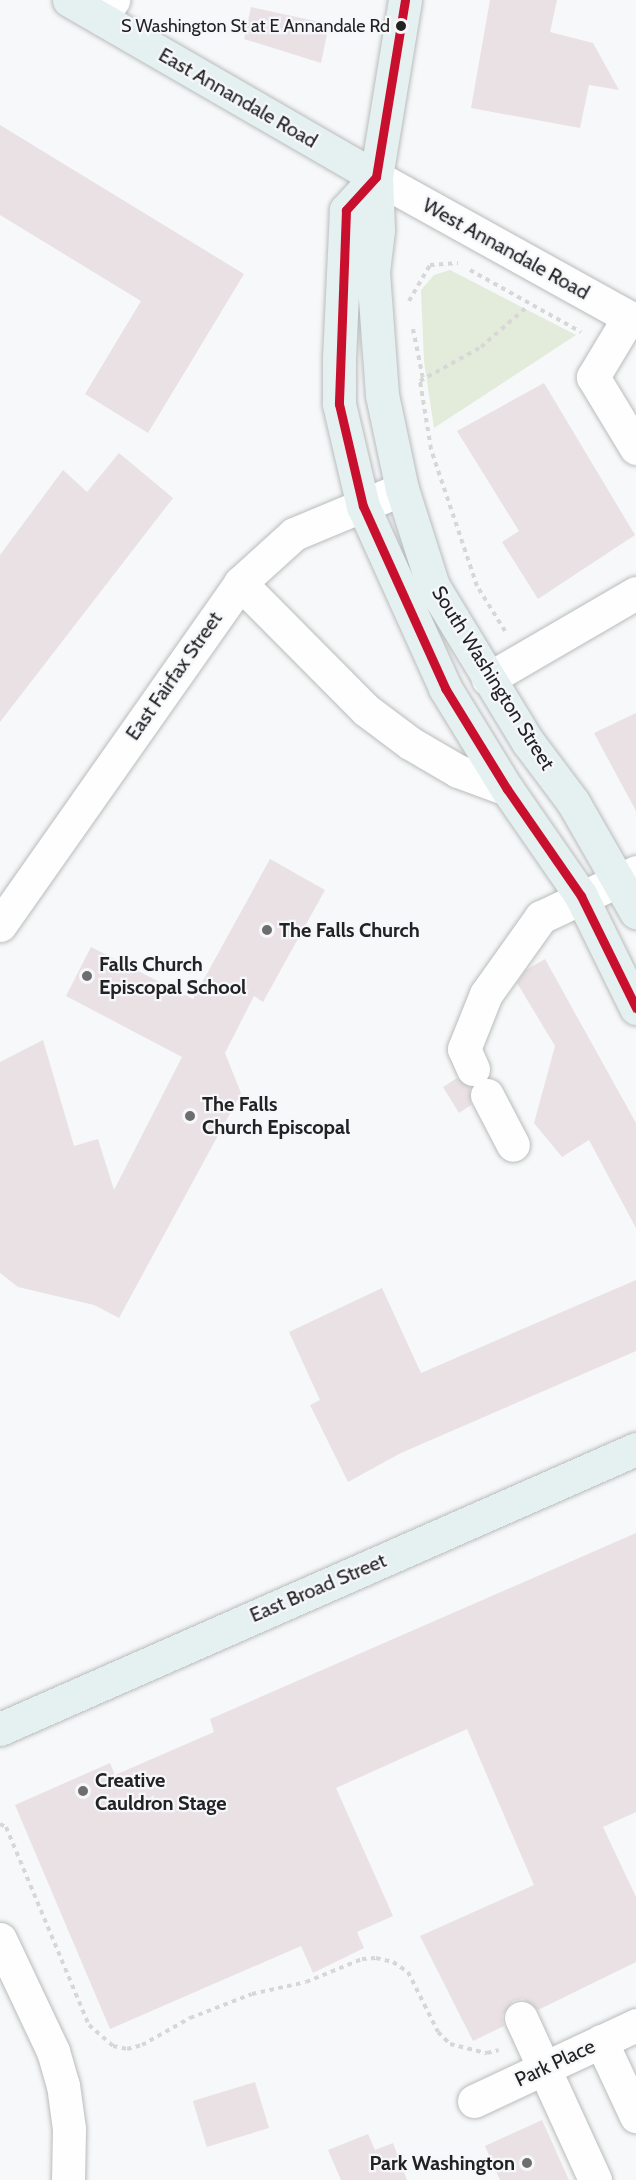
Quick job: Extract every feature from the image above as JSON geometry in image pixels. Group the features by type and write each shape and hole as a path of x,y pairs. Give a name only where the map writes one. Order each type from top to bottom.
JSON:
{"main road":[{"name":"East Annandale Road","path":"69,0 107,9 376,177"},
{"name":"South Washington Street","path":"405,0 376,177 373,305 382,394 402,489 433,586 488,680 627,876 636,912"},
{"name":"South Washington Street","path":"376,177 346,210 340,335 339,404 363,506 445,688 507,789 580,896 636,1008"},
{"name":"East Broad Street","path":"0,1729 636,1449"}],"street":[{"name":"West Annandale Road","path":"376,177 633,319"},
{"path":"633,319 593,377 636,448"},
{"name":"East Fairfax Street","path":"0,925 240,583 294,534 402,489"},
{"path":"240,583 366,710 410,744 449,766 507,789"},
{"path":"488,680 636,593"},
{"path":"513,1145 464,1049 486,994 541,917 580,896 627,876"},
{"path":"0,1939 53,2050 63,2085 69,2129 68,2180"},
{"name":"Park Place","path":"474,2101 636,2025"},
{"path":"526,2028 596,2180"},
{"path":"601,2042 636,2116"}],"path":[{"path":"410,314 407,303 430,265 457,261 528,306 611,348"},
{"path":"523,659 477,586 431,449 420,381 481,346 528,306"},
{"path":"412,325 423,380"},
{"path":"0,1824 6,1827 89,2025 113,2046 126,2049 142,2045 190,2018 252,1994 306,1982 362,1959 376,1958 393,1962 408,1972 438,2032 450,2044 487,2053 526,2028"}],"green space":[{"path":"450,270 576,335 434,428 424,361 421,290 434,275"}],"building":[{"path":"490,0 557,0 550,32 593,43 619,90 589,85 580,128 471,108"},
{"path":"251,7 329,24 321,63 244,39"},
{"path":"0,125 244,274 148,433 85,394 141,301 0,215"},
{"path":"544,383 635,535 538,599 502,542 519,531 457,431"},
{"path":"119,453 173,498 0,722 0,555 63,470 87,492"},
{"path":"636,713 636,811 594,733"},
{"name":"The Falls Church Episcopal","path":"270,859 325,890 263,1002 254,996 225,1053 241,1093 119,1318 94,1305 18,1287 0,1273 0,1062 43,1040 74,1146 98,1139 114,1190 182,1057 66,996 91,947 193,999"},
{"path":"545,959 636,1123 636,1228 589,1140 562,1157 534,1123 555,1046 517,983 526,970"},
{"path":"457,1078 470,1087 471,1105 459,1113 443,1087"},
{"path":"636,1280 636,1351 401,1453 348,1482 310,1405 320,1400 289,1332 382,1288 421,1373"},
{"path":"636,1533 636,1812 603,1827 636,1897 636,1962 538,2010 523,1999 513,2001 502,2016 504,2026 473,2041 420,1936 534,1885 467,1729 336,1788 393,1916 357,1932 364,1948 313,1973 301,1946 110,2029 15,1805 110,1763 115,1775 214,1732 210,1719"},
{"path":"255,2082 269,2128 207,2147 193,2101"},
{"name":"Park Washington","path":"542,2120 569,2180 500,2180 485,2146"},
{"path":"368,2134 375,2150 393,2143 407,2180 341,2180 328,2150"}],"transit line":[{"path":"405,0 376,177 346,210 339,404 363,506 445,688 507,789 581,896 636,1008"}],"place":[{"name":"S Washington St at E Annandale Rd","path":"401,26"},
{"name":"The Falls Church","path":"267,930"},
{"name":"Falls Church Episcopal School","path":"87,976"},
{"name":"The Falls Church Episcopal","path":"190,1116"},
{"name":"Creative Cauldron Stage","path":"83,1791"},
{"name":"Park Washington","path":"527,2163"}]}
